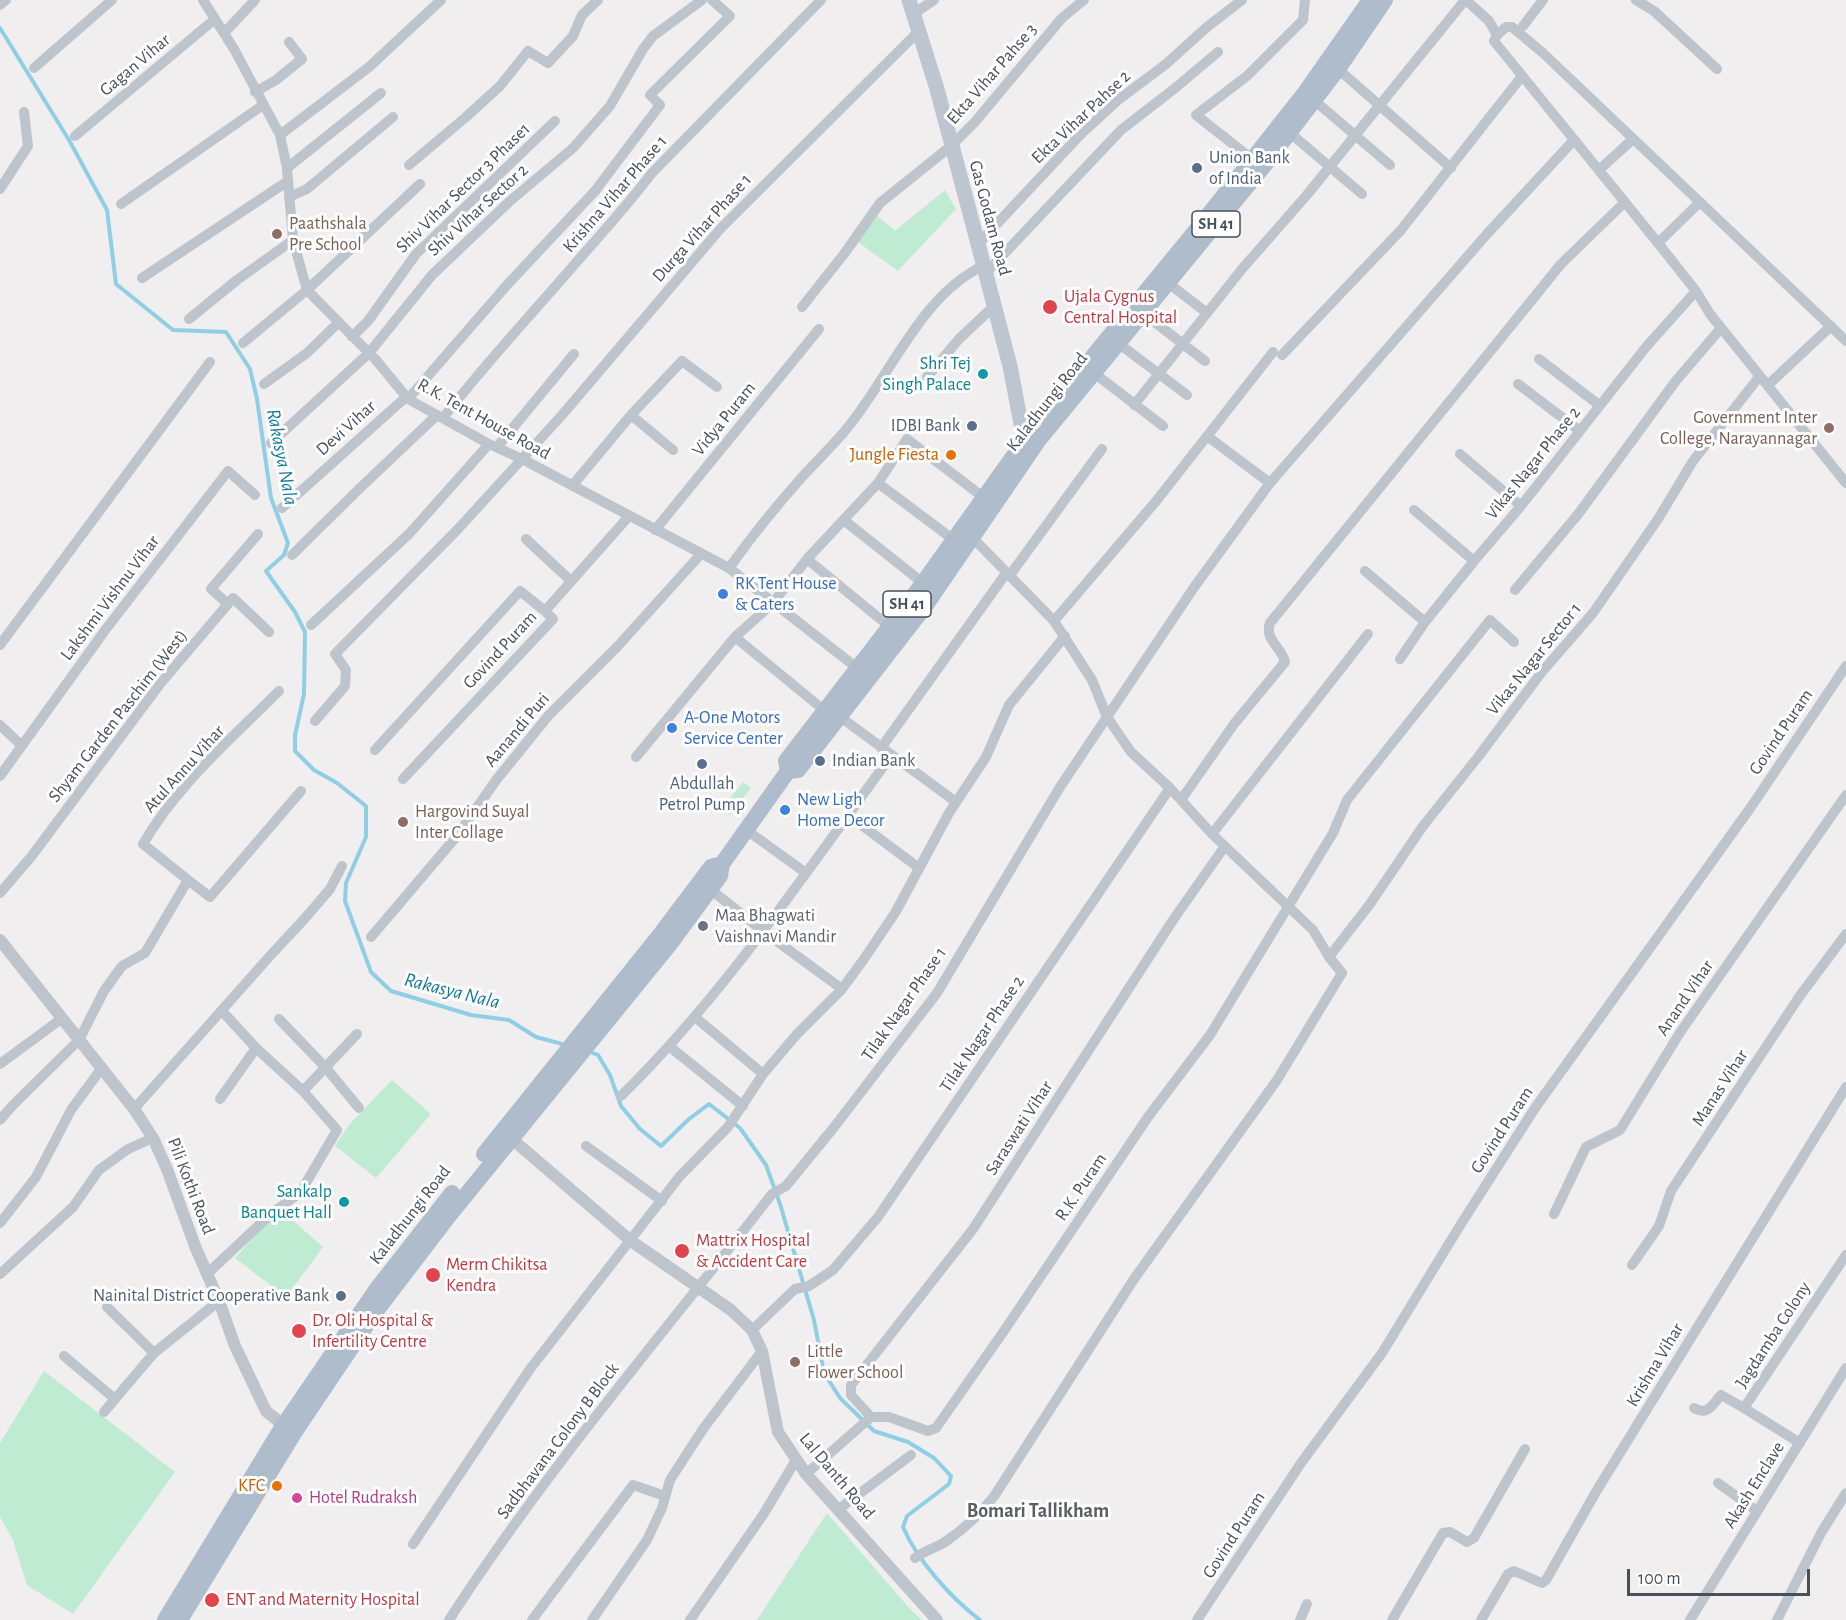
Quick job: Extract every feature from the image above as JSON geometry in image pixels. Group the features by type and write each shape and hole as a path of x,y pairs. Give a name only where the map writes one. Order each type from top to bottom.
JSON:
{"main road":[{"name":"Kaladhungi Road","path":"1090,369 1118,343 1168,283 1175,265 1252,159 1304,94 1370,0"},
{"name":"Kaladhungi Road","path":"173,1619 376,1290 664,940 710,889 720,876 722,864 745,829 788,771 786,761 832,713 863,674 928,603 983,497 1175,265 1290,133 1338,69 1385,0"},
{"name":"Gas Godam Road","path":"911,7 937,89 1010,366 1020,424 1034,438"},
{"name":"Kaladhungi Road","path":"863,674 890,627 963,535 1034,438"},
{"name":"Kaladhungi Road","path":"664,940 711,867 722,864"}],"street":[{"path":"0,5 6,0"},
{"path":"34,68 112,0"},
{"name":"R.K. Tent House Road","path":"203,0 225,33 280,135 288,181 293,240 307,290 369,353 407,398 729,568 863,674"},
{"path":"225,33 255,0"},
{"path":"280,135 369,67 441,0"},
{"path":"409,165 500,86 528,51 548,63 573,36 582,15 598,0"},
{"name":"Shiv Vihar Sector 2","path":"271,443 369,353 432,274 510,201 573,148 610,105 642,50 653,36 702,0"},
{"name":"Devi Vihar","path":"282,508 407,398 507,285 595,191 660,105 650,95 730,16 712,0"},
{"name":"Krishna Vihar Phase 1","path":"292,555 358,490 440,417 516,333 651,174 821,0"},
{"path":"911,7 934,0"},
{"name":"Ekta Vihar Pahse 3","path":"802,307 844,254 880,203 951,146 974,123 1062,18 1084,0"},
{"name":"Ekta Vihar Pahse 2","path":"978,244 1080,135 1118,100 1166,64 1207,27 1242,0"},
{"path":"1252,159 1197,115 1247,76 1303,20 1305,0"},
{"path":"1134,405 1182,343 1465,0 1490,21 1497,35"},
{"path":"1523,26 1543,0"},
{"path":"1636,0 1654,11 1717,69"},
{"name":"Gagan Vihar","path":"75,136 215,19"},
{"path":"1846,340 1567,75 1512,27 1506,27 1497,35 1494,41 1658,243 1696,291 1720,328 1846,483"},
{"name":"Durga Vihar Phase 1","path":"315,721 345,686 346,670 335,654 458,528 563,414 721,228 919,31"},
{"path":"255,92 276,80 302,59 289,42"},
{"path":"729,568 759,527 845,432 875,391 915,326 941,297 970,273 984,270 1121,130 1218,52"},
{"path":"1338,69 1450,168"},
{"path":"1054,621 1278,353 1401,230 1522,76"},
{"path":"286,168 381,93"},
{"path":"1315,101 1390,165"},
{"path":"121,204 263,105"},
{"path":"0,189 28,146 24,112"},
{"path":"289,197 307,189 393,117"},
{"name":"Shiv Vihar Sector 3 Phase1","path":"352,337 368,321 416,254 555,121"},
{"path":"1290,133 1362,194"},
{"path":"1599,170 1634,139"},
{"name":"Tilak Nagar Phase 1","path":"699,1287 772,1194 786,1186 835,1126 937,993 1060,787 1195,586 1270,483 1487,234 1574,140"},
{"path":"142,278 288,181"},
{"path":"243,343 307,290 420,184"},
{"path":"1181,800 1234,724 1285,662 1284,657 1269,637 1270,623 1562,264 1625,202"},
{"path":"1658,243 1700,202"},
{"path":"189,319 237,280 293,240"},
{"path":"1168,283 1207,313"},
{"name":"Vikas Nagar Phase 2","path":"1400,659 1425,622 1521,506 1599,405 1696,291"},
{"path":"927,377 959,339 993,307"},
{"path":"1143,313 1205,361"},
{"path":"264,384 307,353 338,323"},
{"path":"1768,385 1831,326"},
{"name":"Vidya Puram","path":"655,530 819,328"},
{"path":"1515,590 1579,513 1675,382 1720,328"},
{"path":"1118,343 1188,395"},
{"path":"311,625 409,534 574,354"},
{"path":"1539,358 1599,405"},
{"path":"572,486 631,415 682,361 717,387"},
{"path":"0,645 210,362"},
{"path":"1090,369 1163,426"},
{"name":"Vikas Nagar Sector 1","path":"1329,957 1370,904 1423,826 1541,673 1593,613 1658,519 1692,461 1759,377"},
{"path":"1518,384 1580,431"},
{"path":"631,415 673,450"},
{"path":"1207,436 1270,483"},
{"path":"636,757 735,638 773,603 807,559 845,521 878,483 908,440 983,497"},
{"path":"881,748 1102,449"},
{"path":"1460,453 1521,506"},
{"name":"Lakshmi Vishnu Vihar","path":"0,776 106,628 228,471 255,495"},
{"path":"878,483 963,535 1009,574 1054,621 1092,680 1107,717 1131,752 1170,788 1212,834 1313,930 1342,974 1277,1080 1134,1279 995,1495 980,1513 947,1541 925,1550 915,1558"},
{"path":"1414,510 1474,561"},
{"name":"Govind Puram","path":"403,779 553,618 545,611 628,516"},
{"path":"845,521 923,583"},
{"path":"258,534 211,589 228,604 233,598 269,632"},
{"path":"526,539 571,581"},
{"name":"Aanandi Puri","path":"370,937 456,837 497,779 549,715 617,647 701,554"},
{"path":"807,559 890,627"},
{"path":"1365,571 1425,622"},
{"path":"375,750 520,591 545,611"},
{"name":"Shyam Garden Paschim (West)","path":"0,893 31,857 160,684 228,604"},
{"path":"1288,905 1333,833 1347,800 1490,620 1514,642"},
{"path":"1212,834 1368,634"},
{"path":"413,1544 530,1369 680,1176 728,1127 763,1074 797,1034 842,989 895,913 956,802 986,758 1009,705 1065,636"},
{"path":"735,638 832,713 956,802"},
{"name":"Govind Puram","path":"1197,1620 1301,1463 1382,1353 1535,1108 1751,807 1846,666"},
{"name":"Atul Annu Vihar","path":"188,880 144,844 159,818 183,788 279,691"},
{"path":"0,725 21,745"},
{"path":"621,1096 695,1017 763,931 891,756"},
{"name":"Tilak Nagar Phase 2","path":"752,1330 795,1289 809,1286 833,1270 879,1217 1170,788"},
{"path":"0,1120 79,1040 105,991 122,966 145,952 188,880 210,897 301,791"},
{"name":"Anand Vihar","path":"1554,1214 1586,1147 1620,1130 1681,1031 1846,795"},
{"path":"848,815 919,868"},
{"path":"745,829 806,873"},
{"name":"Saraswati Vihar","path":"871,1417 851,1395 851,1385 973,1229 1173,920 1225,846"},
{"path":"134,1109 330,889 342,866"},
{"path":"710,889 842,989"},
{"name":"R.K. Puram","path":"871,1417 889,1417 928,1431 936,1428 1006,1329 1148,1117 1210,1035 1288,905"},
{"name":"Manas Vihar","path":"1632,1265 1659,1226 1671,1191 1799,997 1846,934"},
{"name":"Pili Kothi Road","path":"0,940 134,1109 153,1138 235,1346 266,1411 289,1430"},
{"path":"207,1274 272,1213 300,1193 337,1130 303,1091 256,1048 222,1011"},
{"path":"695,1017 763,1074"},
{"path":"0,1064 61,1019"},
{"path":"279,1019 326,1068 359,1108"},
{"path":"303,1091 357,1034"},
{"path":"669,1046 743,1106"},
{"path":"220,1099 256,1048"},
{"path":"0,1223 36,1177 71,1110 101,1069"},
{"name":"Krishna Vihar","path":"1481,1620 1508,1574 1514,1571 1542,1583 1546,1580 1597,1490 1846,1087"},
{"name":"Lal Danth Road","path":"506,1134 631,1241 731,1310 752,1330 762,1352 778,1432 807,1474 937,1620"},
{"path":"0,1274 73,1207 99,1170 128,1149 153,1138"},
{"path":"586,1146 662,1201"},
{"name":"Jagdamba Colony","path":"1800,1443 1744,1408 1844,1263"},
{"name":"Sadbhavana Colony B Block","path":"449,1620 488,1559 623,1382 699,1287"},
{"path":"104,1412 154,1353 219,1301"},
{"path":"107,1307 154,1353"},
{"path":"592,1620 647,1540 662,1508 670,1480 703,1429 762,1352"},
{"path":"64,1356 114,1399"},
{"name":"Akash Enclave","path":"1690,1620 1846,1368"},
{"path":"1694,1408 1701,1412 1706,1411 1721,1395 1744,1408"},
{"path":"807,1474 871,1417"},
{"path":"1392,1620 1443,1533 1450,1532 1467,1542 1474,1538 1525,1449"},
{"path":"839,1509 911,1455"},
{"path":"690,1620 763,1515 796,1460"},
{"path":"1718,1483 1757,1511"},
{"path":"532,1620 633,1485 665,1496"},
{"path":"1777,1620 1821,1533 1846,1493"},
{"path":"1300,1620 1307,1605"}],"green space":[{"path":"945,190 956,209 898,271 858,242 876,215 895,231"},
{"path":"743,782 751,788 730,815 722,808"},
{"path":"392,1080 431,1114 376,1178 335,1146 348,1126"},
{"path":"283,1212 323,1247 286,1297 235,1258 259,1231"},
{"path":"44,1371 175,1472 73,1614 27,1585 13,1540 0,1517 0,1443"},
{"path":"827,1513 910,1609 922,1620 757,1620"}],"waterway":[{"name":"Rakasya Nala","path":"0,28 69,140 107,210 116,284 173,330 226,332 250,369 257,399 271,498 288,543 284,555 266,571 295,612 305,632 304,694 295,735 295,751 314,770 337,783 366,806 366,837 346,883 345,901 371,972 391,991 471,1015 509,1020 536,1037 566,1045"},
{"name":"Rakasya Nala","path":"588,1051 598,1055 610,1075 621,1106 640,1129 661,1146 689,1119 709,1104 740,1128 766,1165 780,1204 814,1320 824,1373 840,1398 874,1431 908,1442 934,1458 951,1476 949,1484 907,1516 903,1527 909,1540 936,1578 980,1620"}],"place":[{"name":"Union Bank of India","path":"1197,168"},
{"name":"Paathshala Pre School","path":"277,234"},
{"name":"Ujala Cygnus Central Hospital","path":"1050,307"},
{"name":"Shri Tej Singh Palace","path":"983,374"},
{"name":"IDBI Bank","path":"972,426"},
{"name":"Government Inter College, Narayannagar","path":"1829,428"},
{"name":"Jungle Fiesta","path":"951,455"},
{"name":"RK Tent House & Caters","path":"723,594"},
{"name":"A-One Motors Service Center","path":"672,728"},
{"name":"Indian Bank","path":"820,761"},
{"name":"Abdullah Petrol Pump","path":"702,764"},
{"name":"New Ligh Home Decor","path":"785,810"},
{"name":"Hargovind Suyal Inter Collage","path":"403,822"},
{"name":"Maa Bhagwati Vaishnavi Mandir","path":"703,926"},
{"name":"Sankalp Banquet Hall","path":"344,1202"},
{"name":"Mattrix Hospital & Accident Care","path":"682,1251"},
{"name":"Merm Chikitsa Kendra","path":"433,1275"},
{"name":"Nainital District Cooperative Bank","path":"341,1296"},
{"name":"Dr. Oli Hospital & Infertility Centre","path":"299,1331"},
{"name":"Little Flower School","path":"795,1362"},
{"name":"KFC","path":"277,1486"},
{"name":"Hotel Rudraksh","path":"297,1498"},
{"name":"ENT and Maternity Hospital","path":"212,1600"}],"district":[{"name":"Bomari Tallikham","path":"1038,1511"}]}
